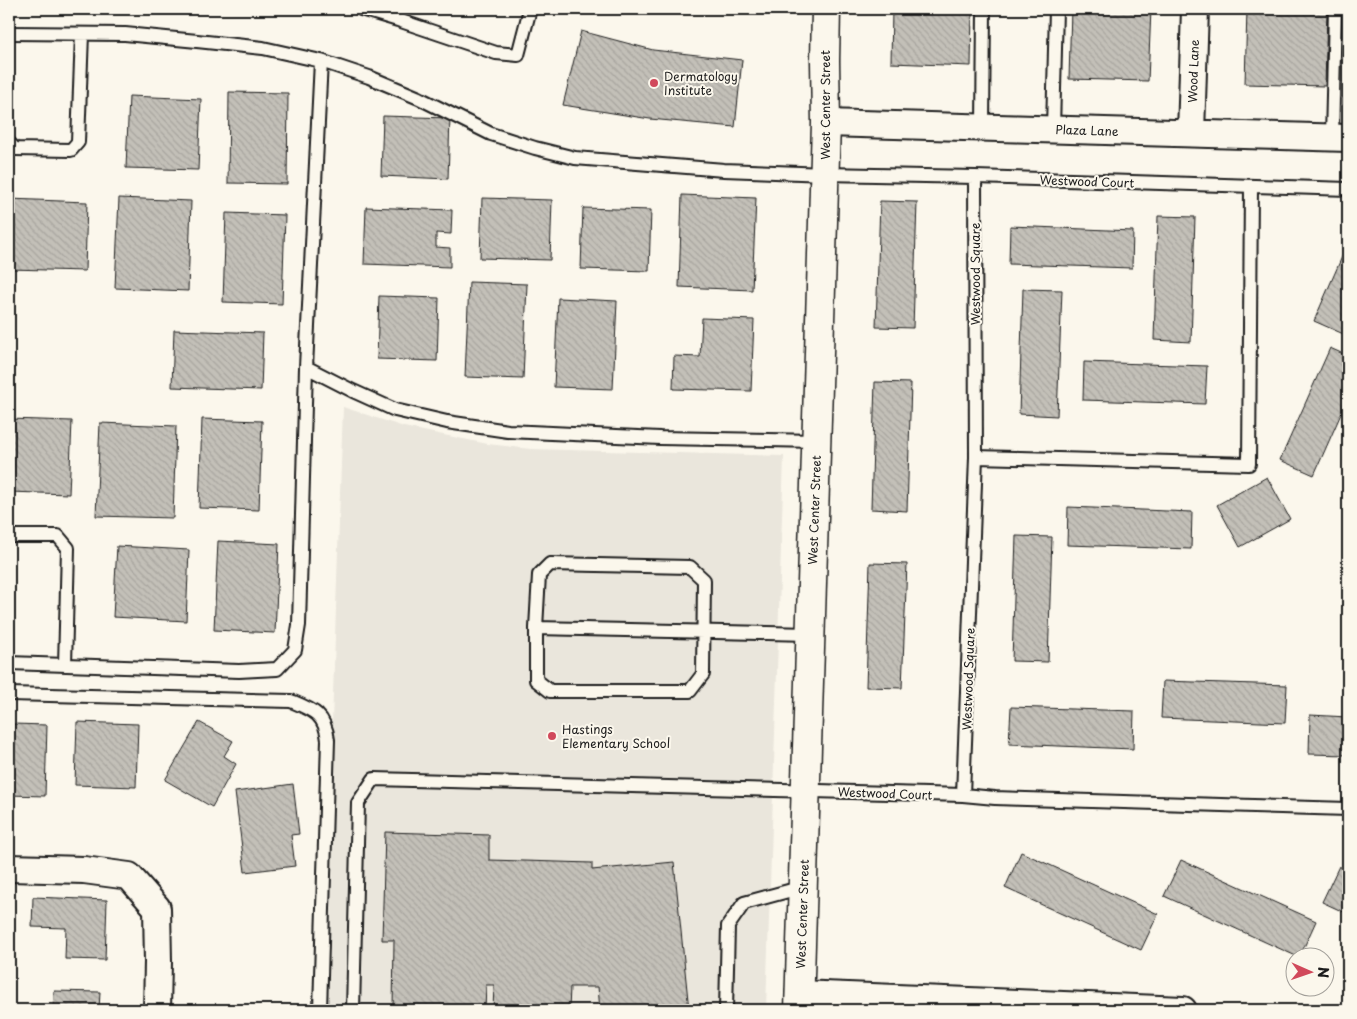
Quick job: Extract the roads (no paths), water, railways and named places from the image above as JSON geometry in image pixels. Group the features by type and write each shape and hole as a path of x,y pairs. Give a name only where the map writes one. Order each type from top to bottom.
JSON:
{"street":[{"name":"West Center Street","path":"799,1002 825,174 826,9"},
{"name":"Wood Lane","path":"1191,133 1195,9"},
{"name":"Plaza Lane","path":"826,123 1340,138"},
{"path":"9,868 84,870 129,876 157,908 157,1010"},
{"path":"799,1002 1183,1010"}],"lane":[{"path":"361,9 496,53 518,55 530,9"},
{"path":"983,127 984,9"},
{"path":"1053,129 1056,9"},
{"path":"1335,9 1340,138"},
{"name":"Westwood Court","path":"9,33 125,34 263,48 321,61 369,77 419,98 491,134 574,158 825,174 1348,189"},
{"path":"9,143 15,149 71,150 78,142 82,34"},
{"path":"9,663 239,671 277,669 295,650 299,625 306,367 321,61"},
{"name":"Westwood Square","path":"964,795 976,457 975,177"},
{"path":"976,457 1249,464 1252,187"},
{"path":"306,367 395,410 447,422 517,431 660,438 816,441"},
{"path":"9,536 58,536 68,548 64,665"},
{"path":"550,564 690,567 704,580 703,674 690,691 550,691 536,680 536,628 539,575 550,564"},
{"path":"536,628 810,634"},
{"path":"9,694 291,701 310,708 321,717 327,730 328,740 320,1010"},
{"name":"Westwood Court","path":"354,1010 358,802 374,779 964,795"},
{"path":"964,795 1004,798 1348,809"},
{"path":"726,1010 728,926 744,903 803,887"}],"place":[{"name":"Dermatology Institute","path":"654,83"},
{"name":"Hastings Elementary School","path":"552,736"}]}
